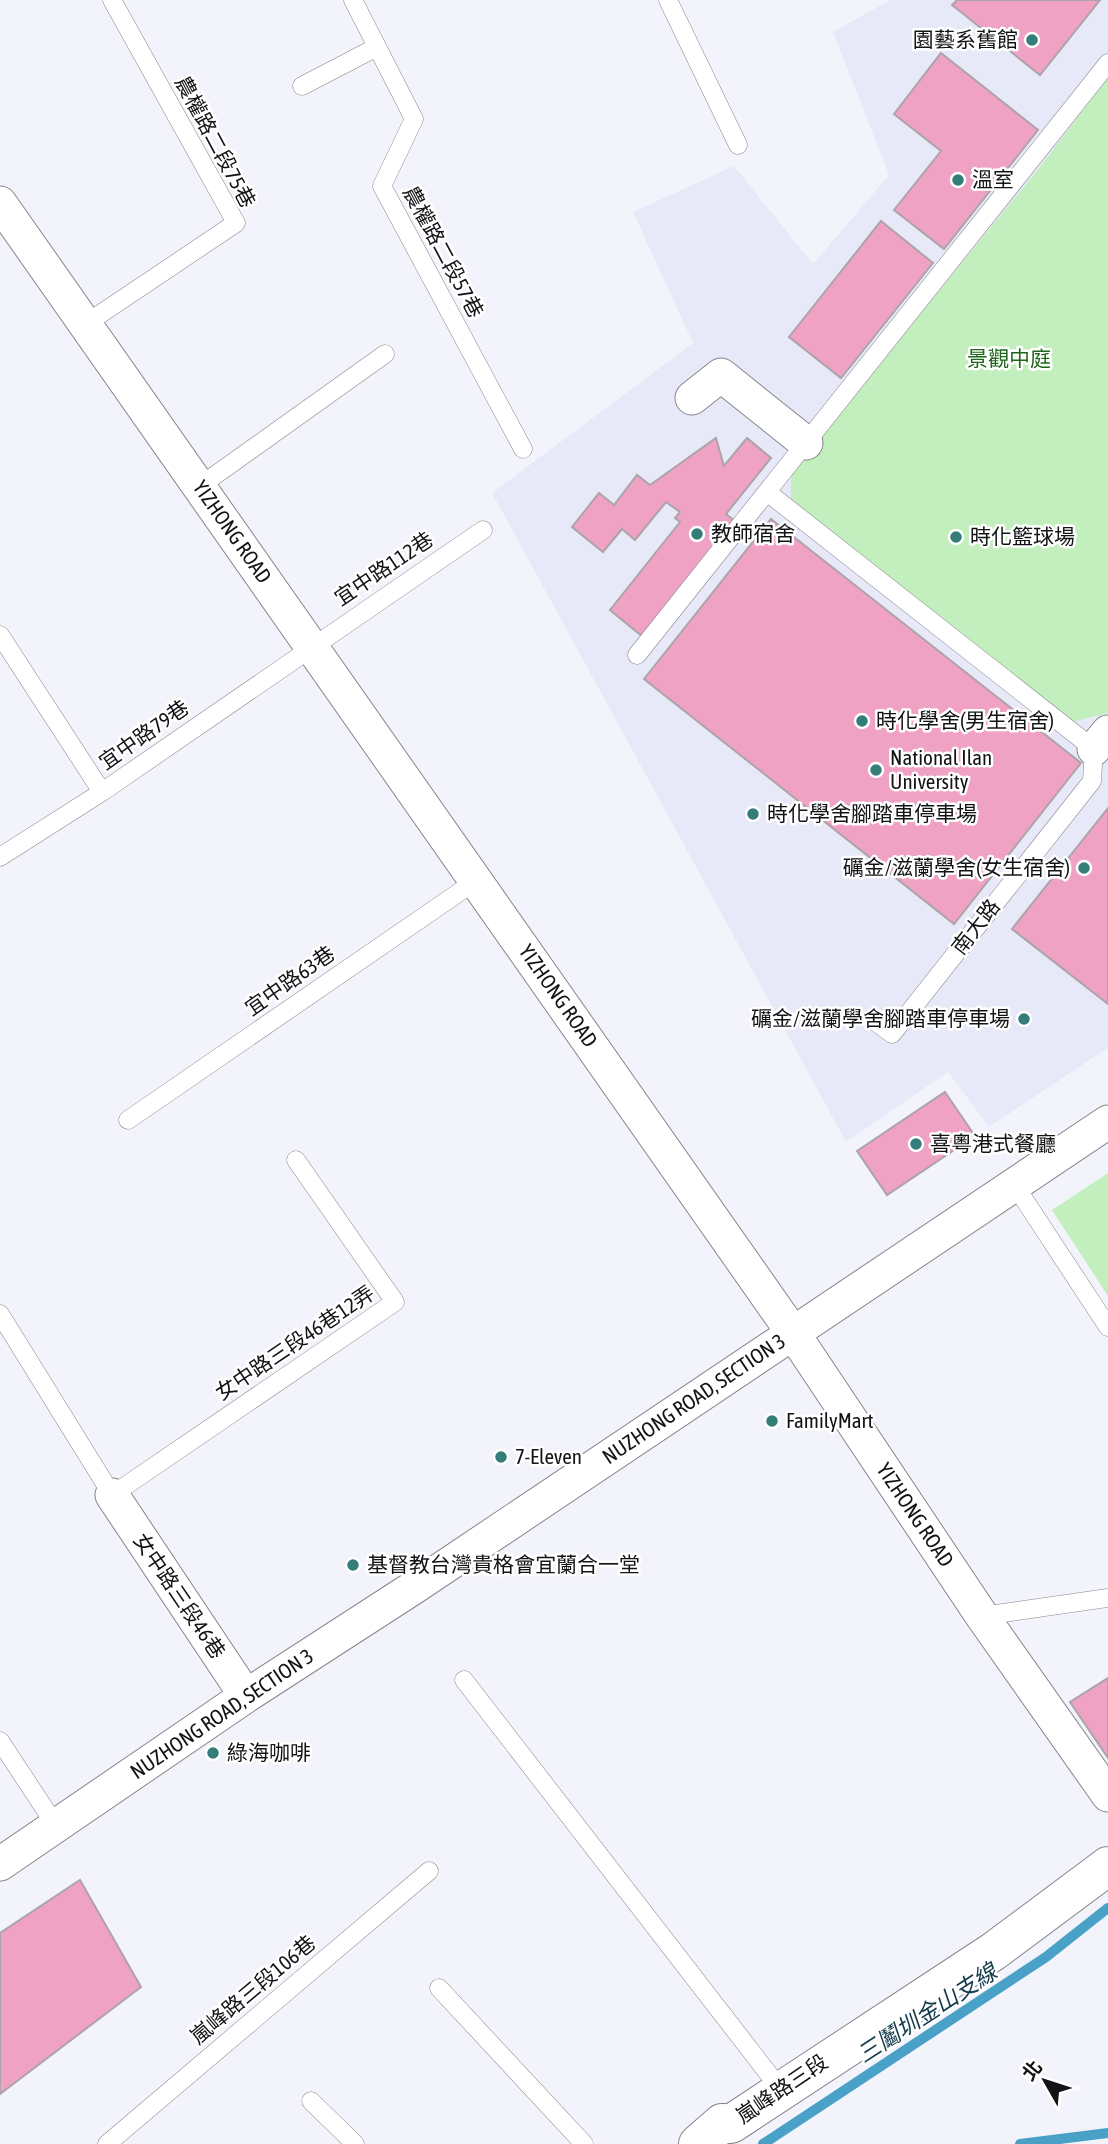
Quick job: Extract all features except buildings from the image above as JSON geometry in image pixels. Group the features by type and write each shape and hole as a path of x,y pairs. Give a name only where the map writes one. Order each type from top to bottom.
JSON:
{"street":[{"name":"YIZHONG ROAD","path":"0,203 87,323 793,1333 982,1616 1108,1795"},
{"path":"692,398 722,376 806,443"},
{"name":"NUZHONG ROAD, SECTION 3","path":"0,1864 246,1696 1108,1122"},
{"name":"女中路三段46巷","path":"112,1495 246,1696"},
{"name":"嵐峰路三段","path":"698,2144 722,2123 731,2124 994,1951 1108,1866"}],"lane":[{"name":"農權路二段75巷","path":"87,323 236,223 111,0"},
{"name":"農權路二段57巷","path":"353,0 414,119 382,186 523,449"},
{"path":"668,0 738,145"},
{"path":"302,86 377,47"},
{"path":"636,656 1108,63"},
{"path":"200,486 385,354"},
{"path":"767,492 1101,740"},
{"name":"宜中路112巷","path":"311,646 483,530"},
{"path":"0,635 102,792"},
{"name":"宜中路79巷","path":"0,857 102,792 311,646"},
{"name":"南大路","path":"876,1021 892,1034 1092,781 1101,740"},
{"name":"宜中路63巷","path":"128,1120 477,880"},
{"name":"女中路三段46巷12弄","path":"112,1495 395,1302 296,1160"},
{"path":"1014,1184 1108,1327"},
{"path":"0,1314 112,1495"},
{"path":"982,1616 1108,1598"},
{"path":"464,1680 780,2090"},
{"path":"0,1741 56,1826"},
{"name":"嵐峰路三段106巷","path":"107,2144 429,1871"},
{"path":"439,1988 584,2144"},
{"path":"312,2101 355,2144"}],"shaded area":[{"name":"National Ilan University","path":"890,0 1108,0 1108,1048 989,1127 948,1072 846,1142 492,493 693,343 633,212 734,166 813,264 889,175 833,32"}],"green space":[{"name":"景觀中庭","path":"1108,77 1108,713 1072,722 791,501 791,472 1040,167"},
{"path":"1108,1173 1108,1296 1052,1210"}],"waterway":[{"name":"三鬮圳金山支線","path":"763,2144 1046,1957 1108,1908"},
{"path":"1020,2144 1108,2133"}],"place":[{"name":"園藝系舊館","path":"1032,40"},
{"name":"溫室","path":"958,180"},
{"name":"教師宿舍","path":"697,534"},
{"name":"時化籃球場","path":"956,537"},
{"name":"時化學舍(男生宿舍)","path":"862,721"},
{"name":"National Ilan University","path":"876,770"},
{"name":"時化學舍腳踏車停車場","path":"753,814"},
{"name":"礪金/滋蘭學舍(女生宿舍)","path":"1084,868"},
{"name":"礪金/滋蘭學舍腳踏車停車場","path":"1024,1019"},
{"name":"喜粵港式餐廳","path":"916,1144"},
{"name":"FamilyMart","path":"772,1421"},
{"name":"7-Eleven","path":"501,1457"},
{"name":"基督教台灣貴格會宜蘭合一堂","path":"353,1565"},
{"name":"綠海咖啡","path":"213,1753"}]}
